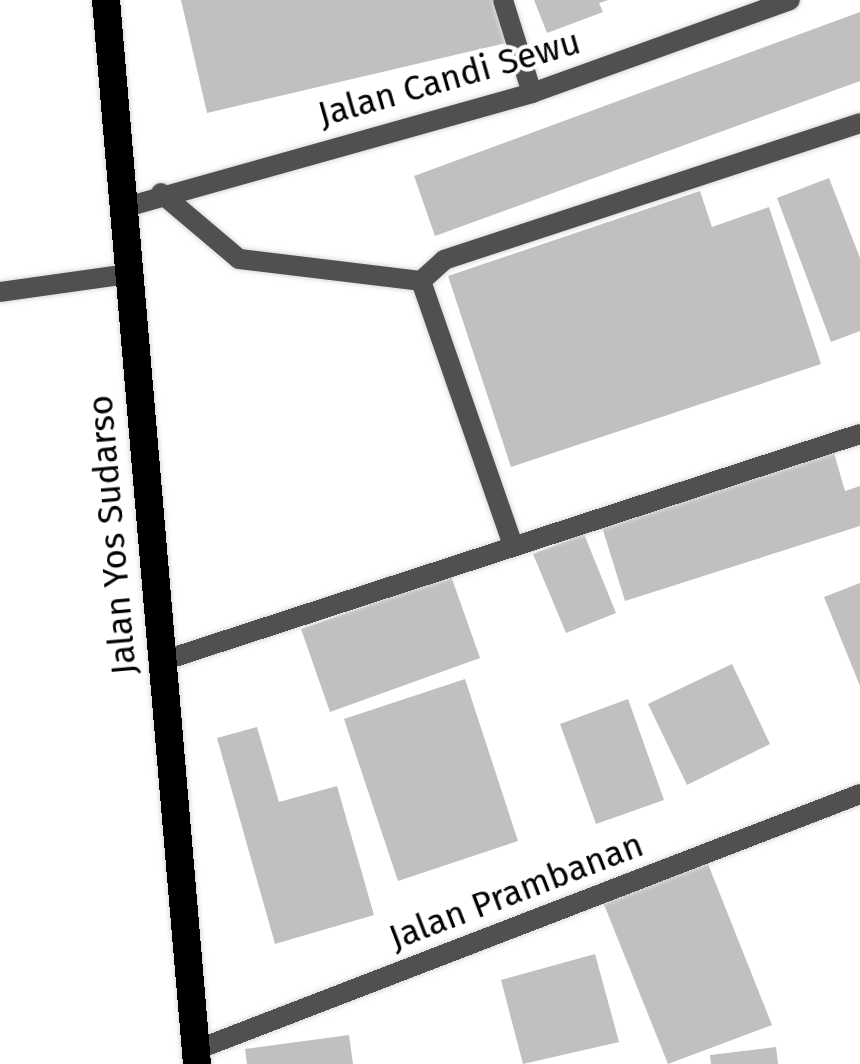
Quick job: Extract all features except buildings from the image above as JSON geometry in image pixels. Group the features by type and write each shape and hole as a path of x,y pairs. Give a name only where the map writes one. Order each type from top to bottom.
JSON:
{"highway":[{"name":"Jalan Yos Sudarso","path":"106,0 197,1057"}],"street":[{"path":"503,0 532,92"},
{"name":"Jalan Candi Sewu","path":"123,208 161,193 532,92 790,0"},
{"path":"161,193 239,258 421,280 444,260 860,122"},
{"path":"0,292 128,274"},
{"path":"421,280 513,545"},
{"path":"160,662 860,434"},
{"name":"Jalan Prambanan","path":"197,1057 860,794"}]}
